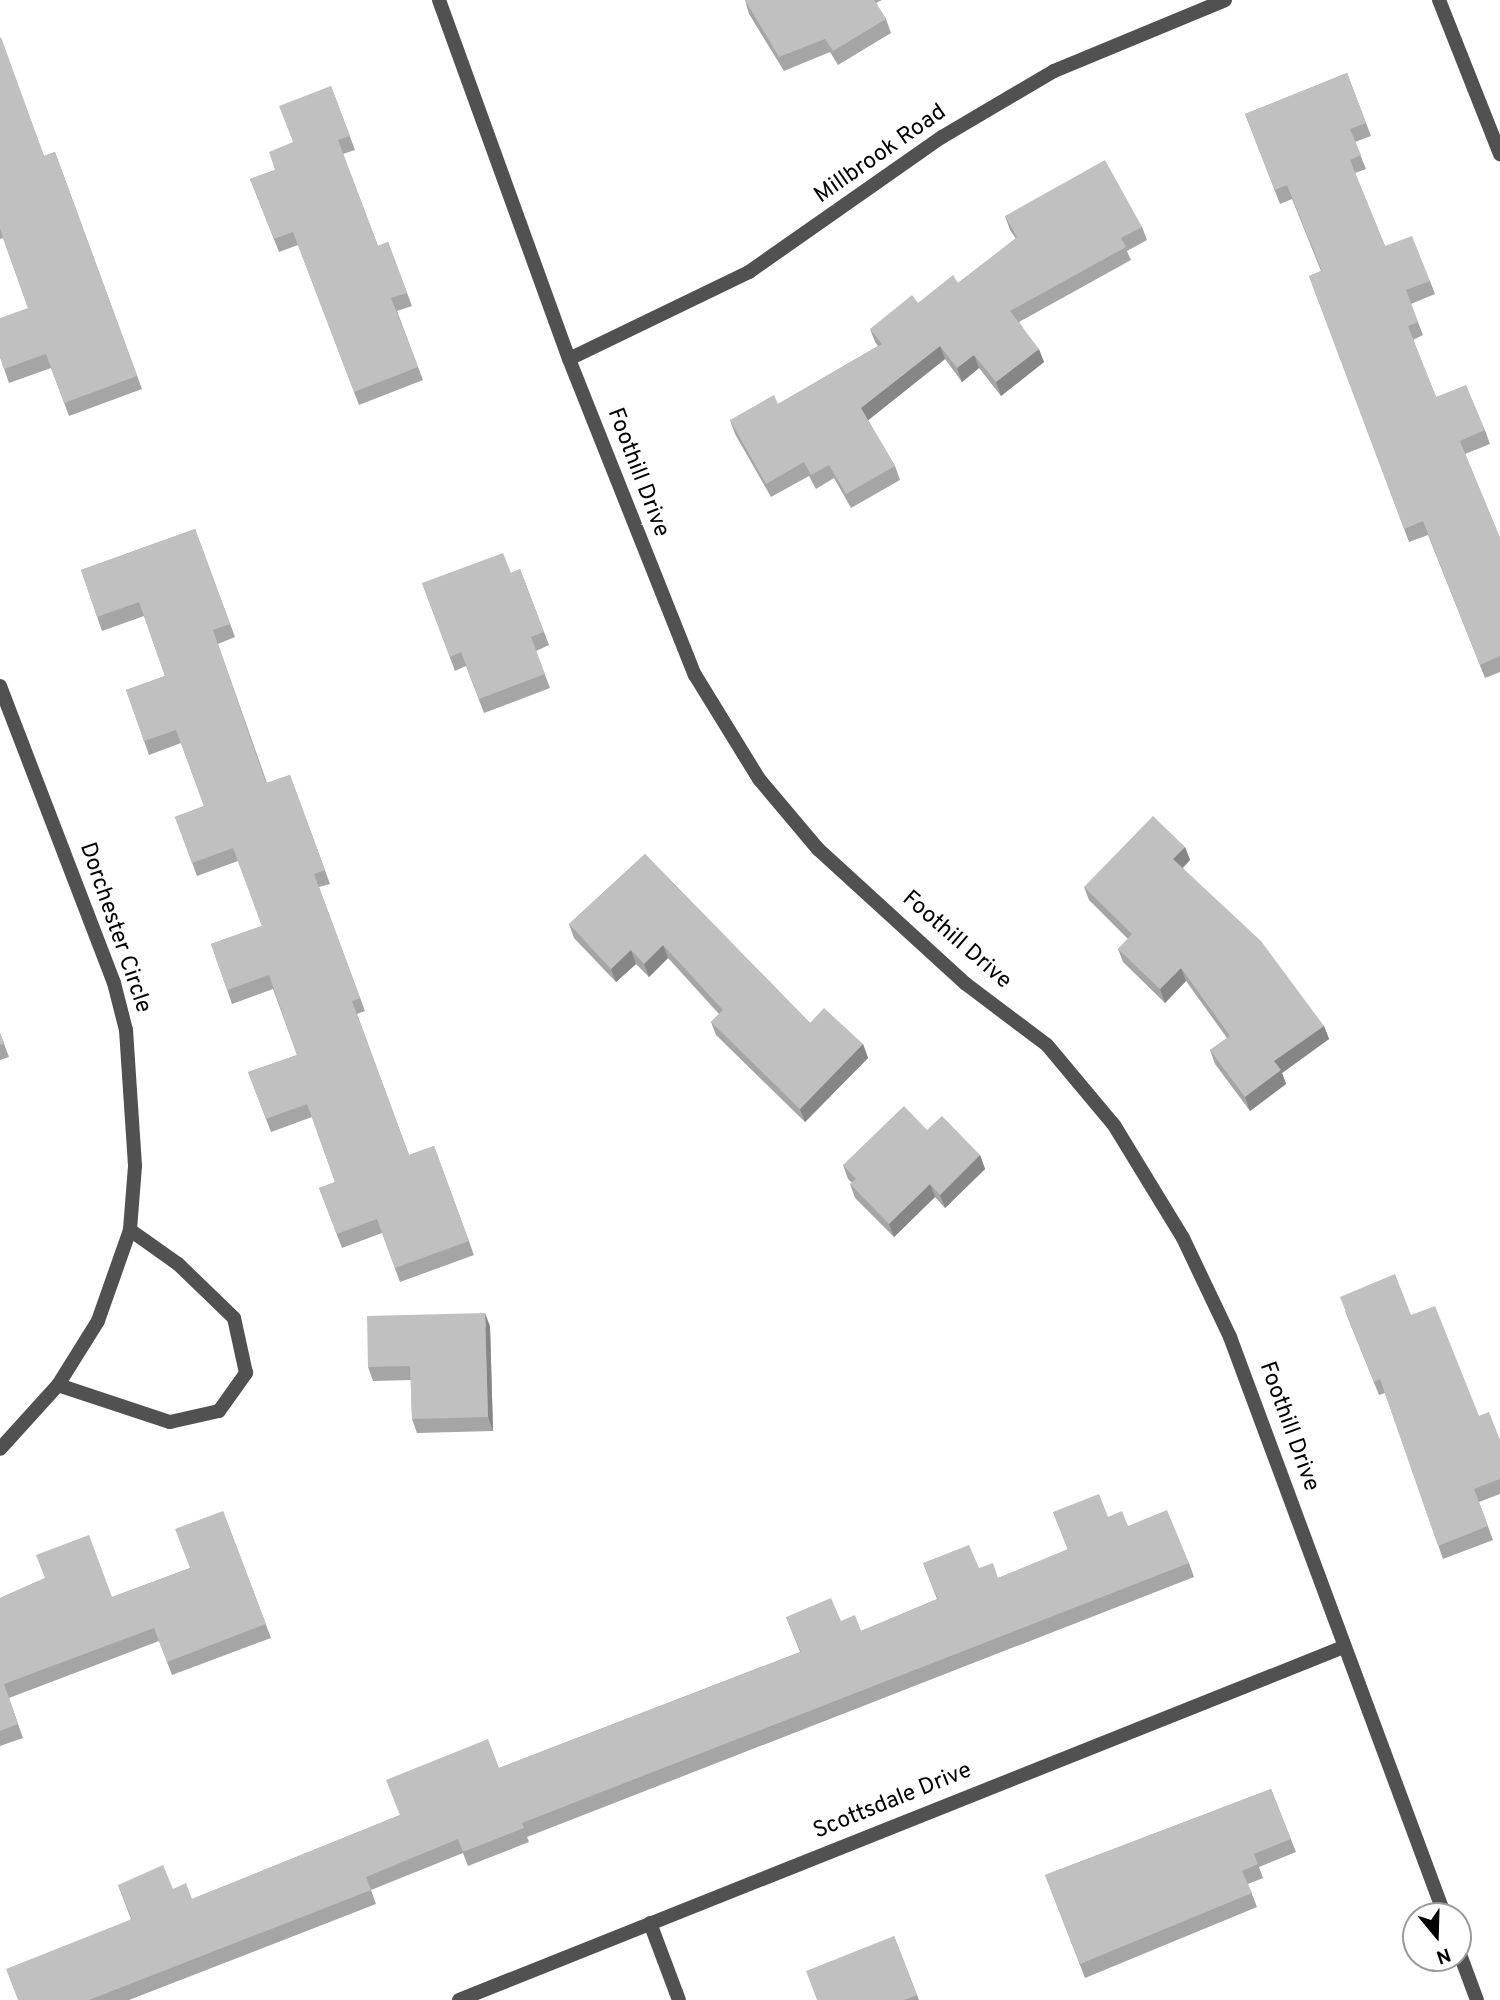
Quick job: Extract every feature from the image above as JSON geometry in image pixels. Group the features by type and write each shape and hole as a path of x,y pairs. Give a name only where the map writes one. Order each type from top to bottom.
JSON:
{"street":[{"name":"Foothill Drive","path":"439,0 569,359 664,606 711,705 752,768 818,849 966,984 1047,1045 1114,1125 1183,1238 1230,1336 1441,1902"},
{"name":"Millbrook Road","path":"569,359 749,272 942,137 1054,71 1225,0"},
{"path":"1439,0 1500,154"},
{"name":"Dorchester Circle","path":"0,686 127,1030 134,1101 130,1230 98,1321 58,1385 0,1449"},
{"path":"58,1385 170,1422 219,1411 246,1373 234,1318 178,1264 130,1230"},
{"name":"Scottsdale Drive","path":"459,2000 1344,1647"},
{"path":"650,1923 679,2000"},
{"path":"1467,1972 1477,2000"}],"building":[{"path":"745,0 874,0 886,19 833,51 825,39 779,57"},
{"path":"1,37 44,156 55,152 137,376 64,403 46,354 4,369 0,357 0,318 28,308 0,229"},
{"path":"1347,73 1366,123 1350,129 1361,155 1350,160 1385,246 1412,236 1430,281 1406,290 1418,322 1408,326 1436,397 1466,385 1485,430 1460,441 1500,538 1500,656 1480,665 1423,521 1404,529 1309,276 1322,271 1287,185 1275,190 1245,114"},
{"path":"331,86 350,136 338,140 378,246 388,242 407,293 391,298 418,367 354,392 293,232 274,239 250,179 275,170 269,152 293,142 279,106"},
{"path":"1105,160 1142,227 1121,238 1126,247 1010,311 1039,349 996,382 974,355 957,368 940,346 861,408 895,466 846,494 829,465 811,475 804,462 766,484 730,420 774,395 778,404 882,344 870,329 912,295 918,303 953,275 958,283 1017,237 1005,216"},
{"path":"195,529 230,624 213,630 266,783 290,775 325,870 314,874 360,998 352,1001 409,1155 434,1146 469,1241 395,1268 377,1219 337,1234 319,1188 335,1182 307,1104 266,1119 248,1072 297,1055 269,975 227,990 211,944 262,926 233,848 192,863 175,817 204,806 176,730 144,741 126,690 165,676 139,602 97,617 81,570"},
{"path":"503,553 511,573 520,569 544,632 531,637 545,674 479,699 461,652 450,657 422,583"},
{"path":"1153,816 1185,847 1173,859 1261,941 1324,1026 1274,1061 1281,1070 1245,1097 1210,1050 1230,1036 1181,968 1160,989 1118,949 1132,934 1084,887"},
{"path":"645,854 810,1023 824,1008 863,1044 800,1109 711,1022 723,1010 663,945 644,964 631,950 611,969 569,924"},
{"path":"904,1106 927,1130 942,1116 980,1155 940,1195 930,1184 889,1224 850,1184 856,1179 843,1165"},
{"path":"1395,1274 1411,1315 1435,1306 1479,1416 1489,1412 1500,1440 1500,1479 1474,1489 1488,1526 1438,1546 1380,1379 1374,1382 1340,1297"},
{"path":"485,1313 488,1417 412,1419 410,1366 368,1367 367,1316"},
{"path":"1099,1494 1108,1517 1122,1511 1128,1526 1167,1510 1189,1563 522,1823 524,1828 463,1852 458,1839 366,1877 371,1890 89,2000 18,2000 6,1969 132,1919 118,1885 163,1865 173,1889 186,1883 192,1899 400,1815 386,1780 488,1739 499,1768 801,1652 786,1617 831,1598 841,1621 855,1615 861,1631 938,1599 923,1563 969,1545 979,1568 993,1563 998,1578 1068,1549 1053,1512"},
{"path":"223,1511 266,1624 167,1662 154,1628 4,1684 18,1724 0,1731 0,1598 45,1578 36,1555 89,1535 112,1597 190,1568 175,1529"},
{"path":"1271,1789 1291,1839 1254,1854 1258,1864 1242,1871 1252,1893 1080,1964 1045,1875"},
{"path":"894,1936 917,1995 904,2000 817,2000 806,1971"}]}
